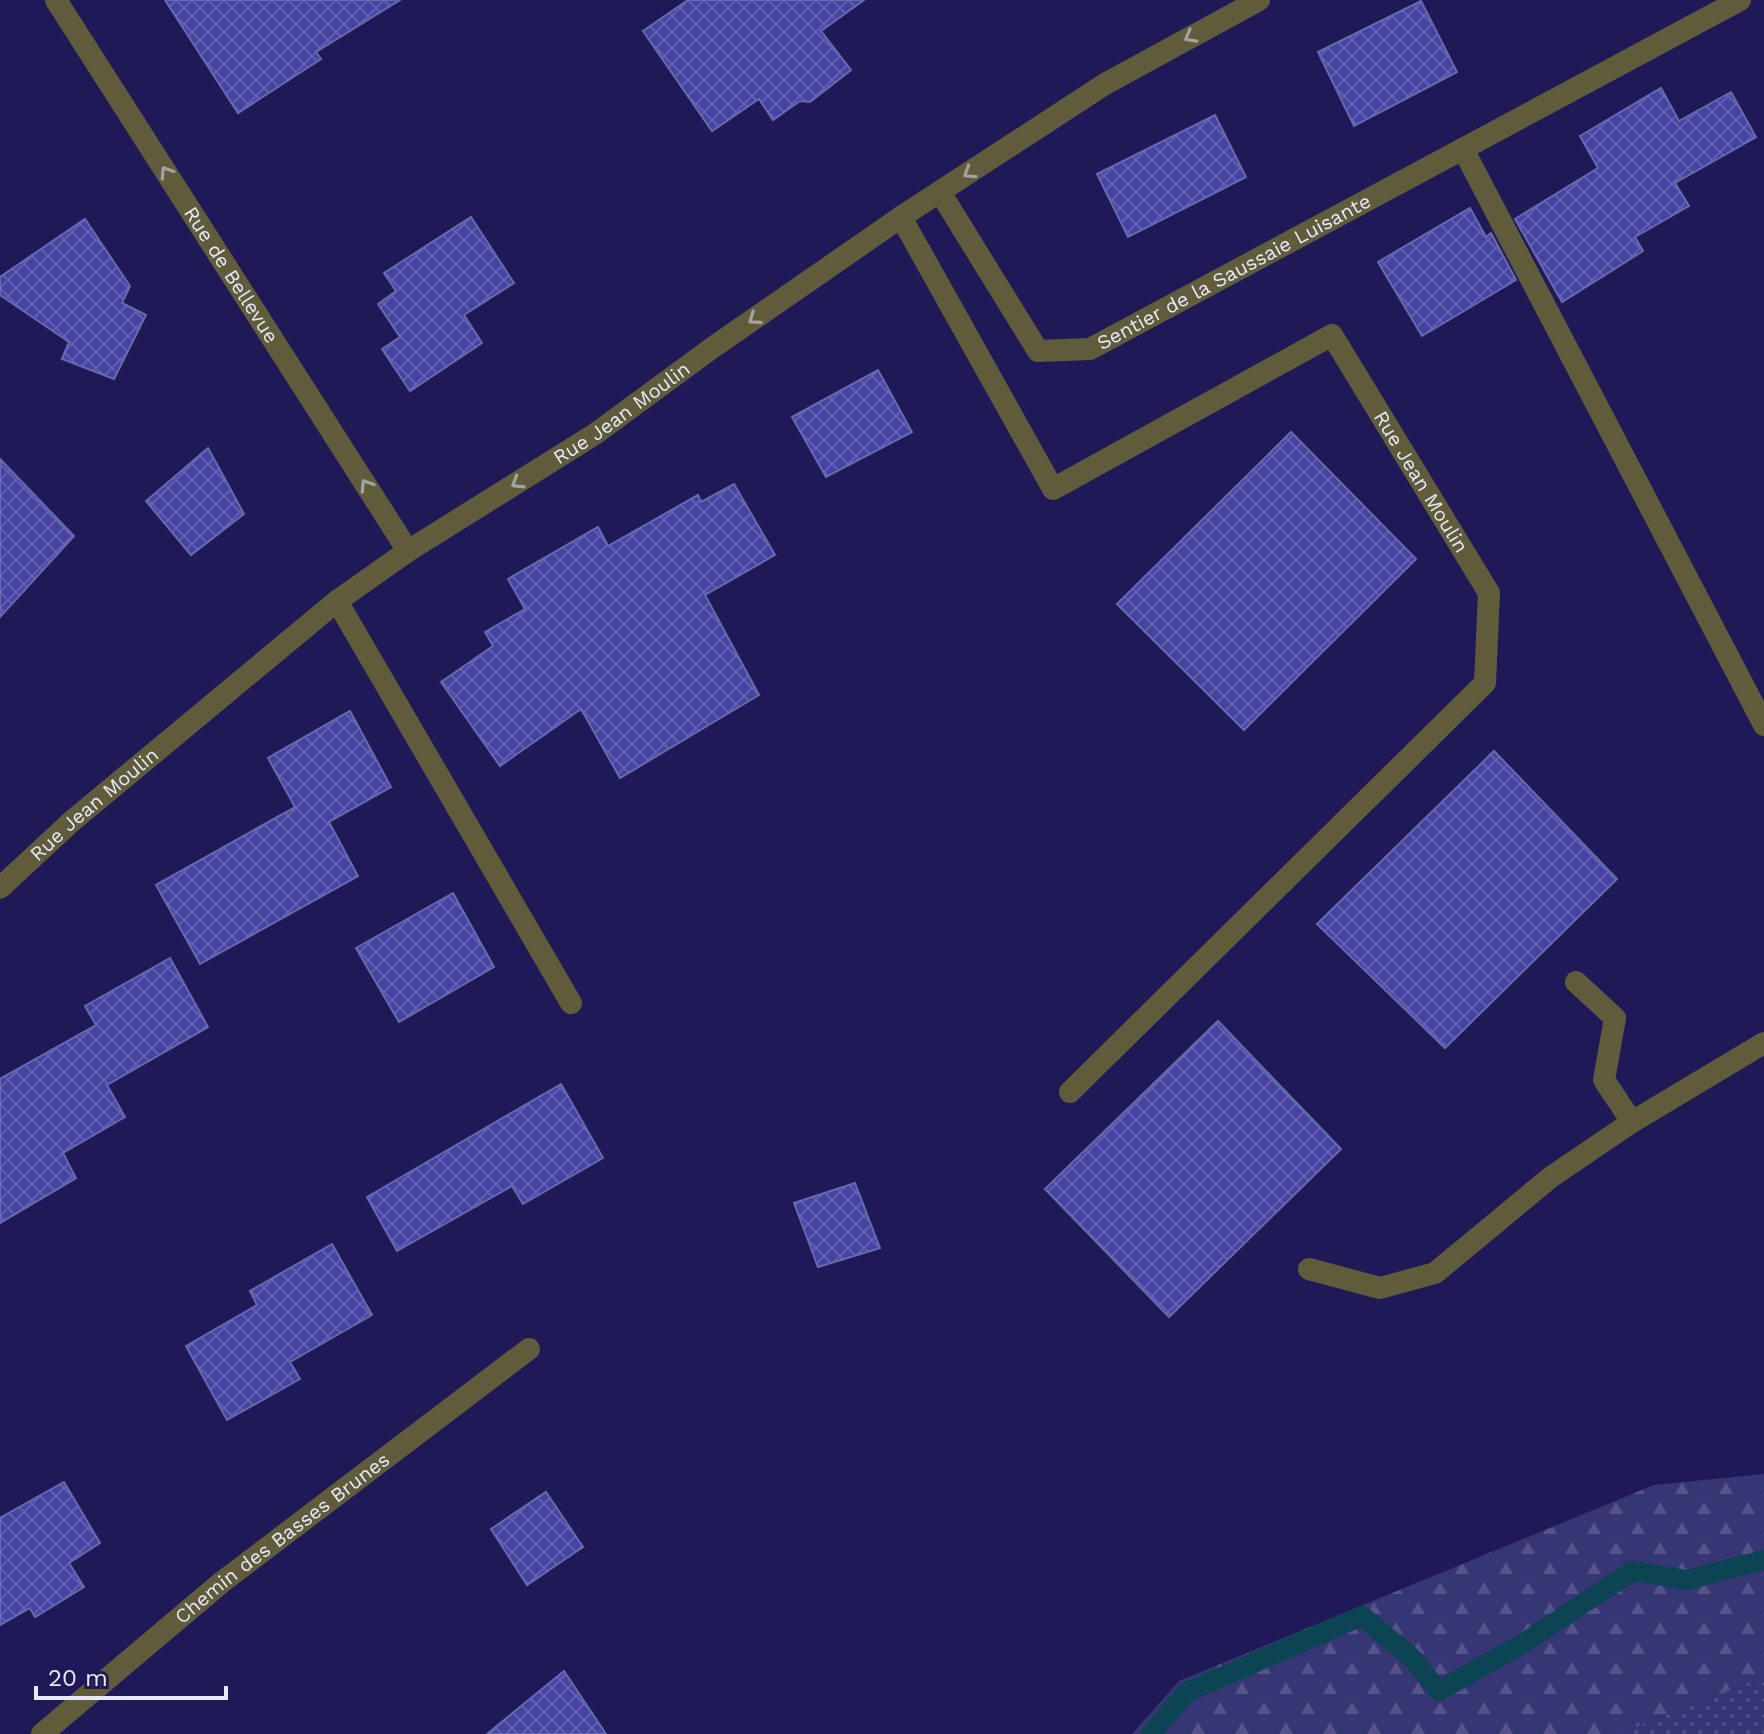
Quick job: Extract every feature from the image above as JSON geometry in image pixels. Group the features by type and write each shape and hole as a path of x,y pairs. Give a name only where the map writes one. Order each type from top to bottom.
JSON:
{"street":[{"name":"Rue de Bellevue","path":"56,0 408,551"},
{"name":"Rue Jean Moulin","path":"0,888 72,821 337,601 408,551 595,434 712,348 901,217 1105,84 1259,0"},
{"name":"Sentier de la Saussaie Luisante","path":"940,192 1038,351 1090,349 1740,0"},
{"path":"1463,149 1764,725"},
{"name":"Rue Jean Moulin","path":"901,217 1053,489 1332,335 1489,593 1485,683 1070,1092"},
{"path":"337,601 571,1003"},
{"path":"1576,982 1615,1018 1604,1080 1632,1122"},
{"path":"1309,1269 1380,1288 1435,1273 1551,1177 1632,1122 1764,1043"},
{"name":"Chemin des Basses Brunes","path":"42,1734 222,1582 529,1349"}],"green space":[{"path":"1764,1474 1764,1677 1618,1734 1132,1734 1179,1681 1654,1485"},
{"path":"1764,1677 1764,1734 1618,1734"}],"building":[{"path":"165,0 400,0 316,52 321,59 238,113"},
{"path":"688,0 864,0 821,31 851,70 810,102 800,101 773,120 759,99 712,131 643,31"},
{"path":"1421,1 1457,72 1354,126 1318,52"},
{"path":"1661,88 1679,121 1731,92 1756,137 1675,183 1689,206 1635,237 1643,251 1562,302 1515,219 1598,168 1580,136"},
{"path":"1215,115 1246,177 1128,237 1097,174"},
{"path":"1470,208 1486,237 1491,233 1516,280 1422,336 1378,262"},
{"path":"471,217 514,283 464,315 482,343 410,391 382,349 400,337 378,304 396,291 384,273"},
{"path":"85,219 130,286 122,303 146,315 114,379 62,359 69,342 0,295 0,277"},
{"path":"878,370 912,432 826,477 792,417"},
{"path":"1291,432 1416,559 1244,730 1117,604"},
{"path":"208,448 244,514 191,555 146,501"},
{"path":"0,459 74,536 0,617"},
{"path":"734,484 775,555 705,595 759,695 620,778 581,709 500,766 441,682 493,646 485,632 525,609 508,579 598,527 608,546 698,495 701,502"},
{"path":"350,711 391,787 329,822 358,876 200,964 156,885 295,807 268,758"},
{"path":"1494,751 1617,879 1445,1048 1317,924"},
{"path":"453,893 494,967 399,1022 356,948"},
{"path":"170,958 208,1027 107,1085 125,1117 63,1153 76,1178 0,1223 0,1079 96,1025 85,1006"},
{"path":"1218,1021 1341,1149 1169,1317 1045,1189"},
{"path":"561,1084 603,1158 523,1204 512,1186 397,1251 367,1197"},
{"path":"855,1183 880,1248 818,1267 794,1203"},
{"path":"332,1244 372,1315 290,1362 300,1379 227,1420 186,1346 257,1305 250,1291"},
{"path":"64,1482 100,1543 69,1563 84,1587 35,1617 30,1608 0,1625 0,1518"},
{"path":"546,1492 583,1547 527,1585 491,1529"},
{"path":"564,1671 606,1734 487,1734"}],"waterway":[{"path":"1151,1734 1187,1692 1362,1616 1412,1658 1439,1691 1522,1644 1633,1571 1687,1580 1764,1560"}]}
